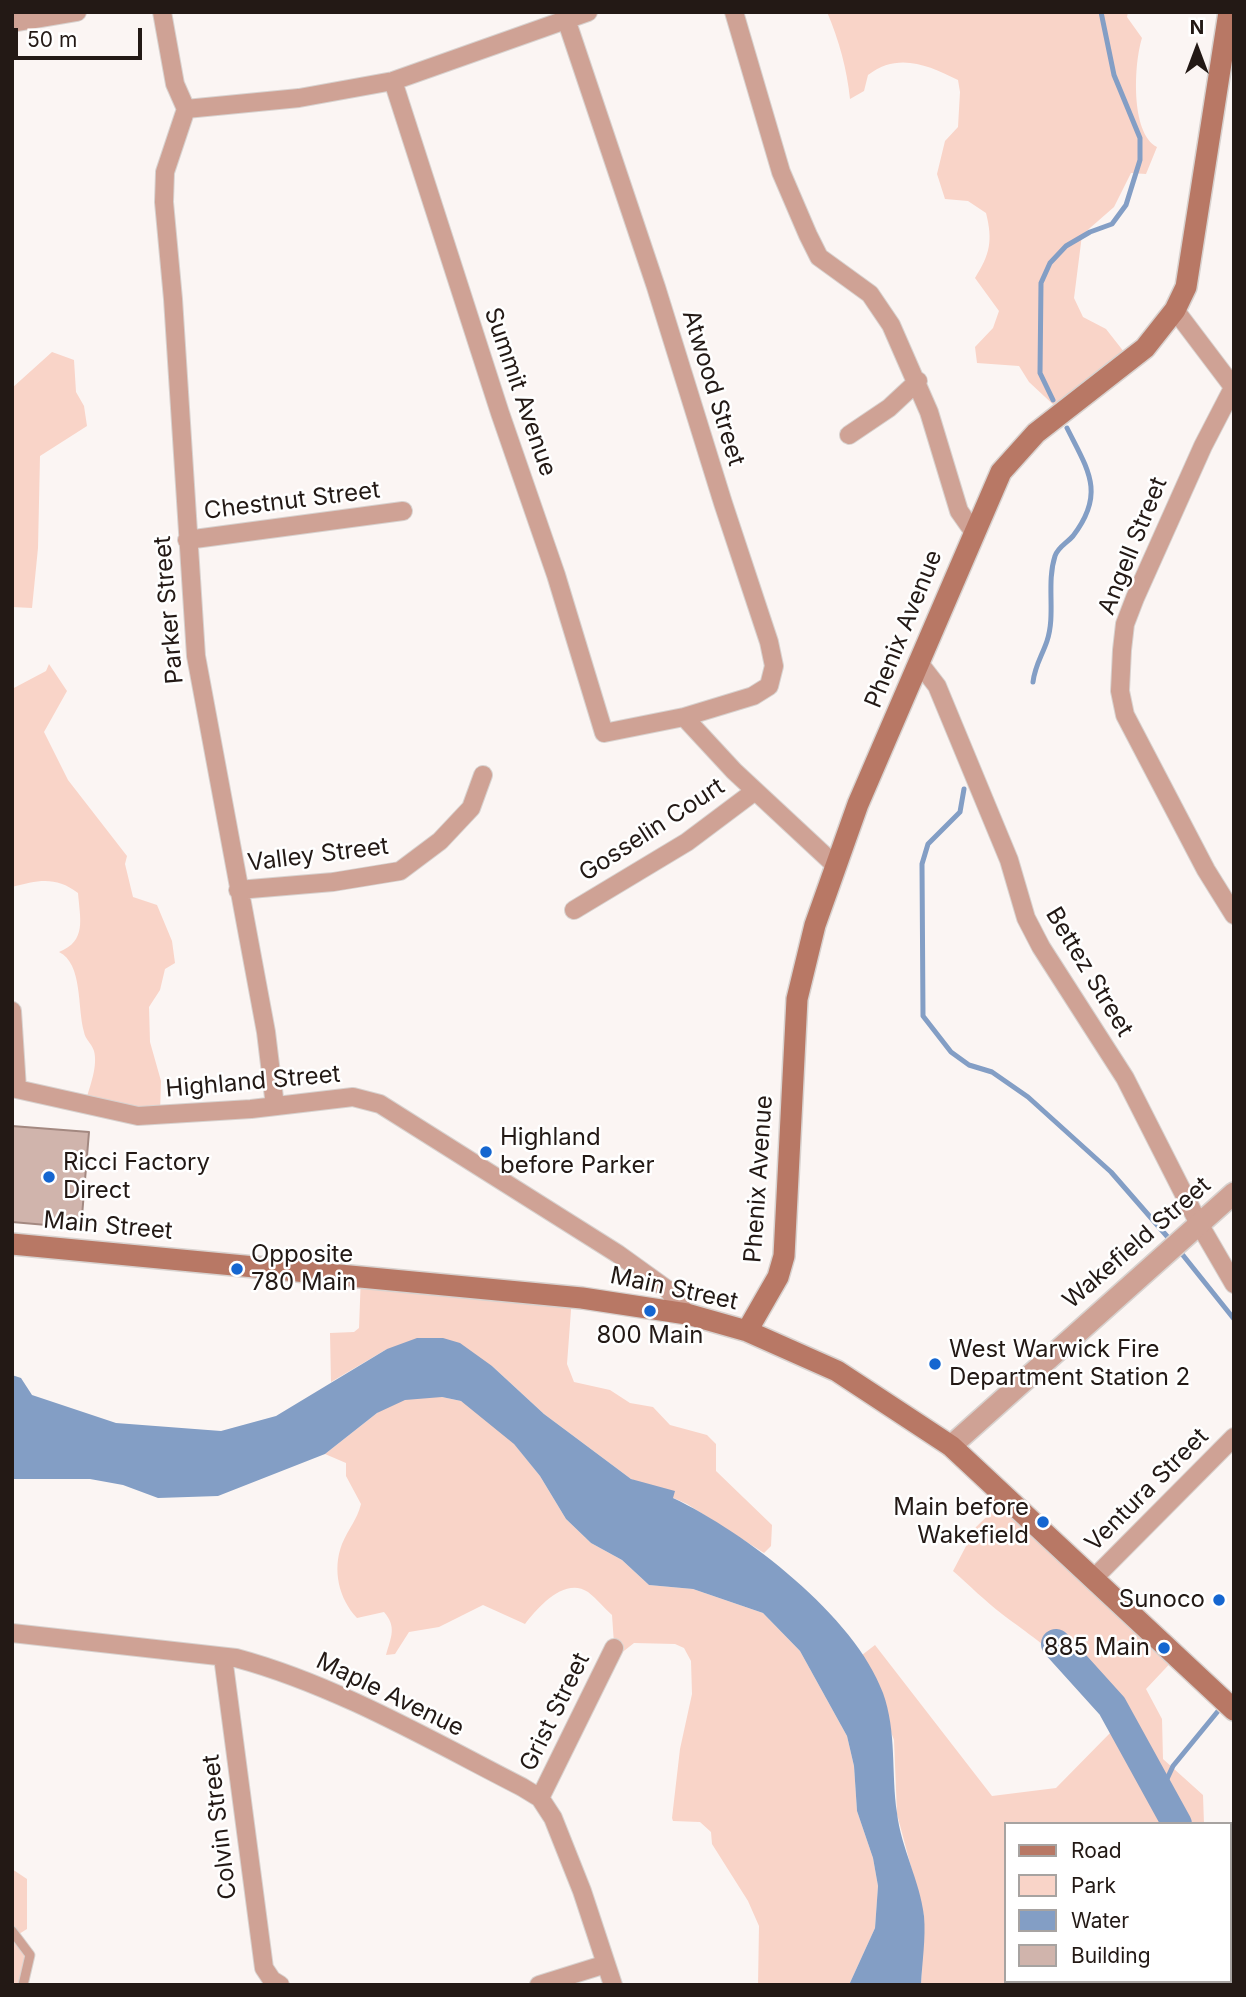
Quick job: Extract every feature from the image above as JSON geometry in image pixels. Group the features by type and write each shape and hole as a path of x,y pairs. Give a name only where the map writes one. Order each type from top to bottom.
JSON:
{"main road":[{"name":"Phenix Avenue","path":"747,1331 778,1276 784,1256 797,999 815,925 858,804 1000,472 1036,433 1145,348 1175,310 1186,287 1226,68 1229,12"},
{"name":"Main Street","path":"12,1244 582,1298 687,1314 747,1331 837,1371 951,1446 1229,1703"}],"street":[{"path":"12,23 78,12"},
{"path":"162,12 175,84 186,109 299,98 393,81 555,18 588,12"},
{"path":"734,12 781,172 808,235 820,257 870,294 891,325 918,381 959,511 973,531"},
{"name":"Atwood Street","path":"555,18 656,287 769,642 774,666 769,686 753,696 684,717"},
{"name":"Summit Avenue","path":"393,81 495,400 556,575 604,733 684,717"},
{"name":"Parker Street","path":"186,109 165,172 164,202 199,685 265,1032 275,1105"},
{"path":"1175,310 1233,388"},
{"path":"849,435 889,408 918,381"},
{"name":"Angell Street","path":"1233,388 1203,446 1125,624 1120,691 1125,715 1146,759 1234,915"},
{"name":"Chestnut Street","path":"187,540 403,511"},
{"name":"Bettez Street","path":"920,664 937,686 1009,860 1026,918 1041,947 1125,1078 1198,1222 1234,1284"},
{"path":"684,717 755,791 836,866"},
{"name":"Valley Street","path":"238,890 359,879 400,872 440,841 471,808 483,775"},
{"name":"Gosselin Court","path":"574,910 687,842 755,791"},
{"path":"12,1011 14,1088"},
{"name":"Highland Street","path":"14,1088 138,1116 353,1097 380,1104 618,1254 668,1290 687,1314"},
{"name":"Wakefield Street","path":"951,1446 1198,1222 1234,1193"},
{"name":"Ventura Street","path":"1094,1578 1234,1437"},
{"name":"Maple Avenue","path":"12,1633 223,1657 269,1666 320,1687 540,1798"},
{"name":"Grist Street","path":"540,1798 614,1648"},
{"name":"Colvin Street","path":"223,1657 264,1968 272,1980 280,1985"},
{"path":"540,1798 563,1842 613,1985"},
{"path":"539,1985 606,1964"}],"lane":[{"path":"12,1931 30,1955 23,1985"}],"green space":[{"path":"827,12 1128,12 1127,17 1142,38 1136,80 1138,113 1148,139 1157,147 1146,174 1131,173 1114,207 1082,235 1074,298 1083,317 1106,329 1128,357 1059,410 1029,382 1019,366 977,363 975,347 993,328 999,311 975,278 989,247 986,213 968,201 945,199 937,174 945,141 958,127 958,80 913,63 890,64 868,75 864,91 850,99 842,55"},
{"path":"52,352 74,360 76,392 84,406 87,426 40,456 38,548 32,608 12,607 12,388"},
{"path":"49,664 67,691 44,732 68,780 127,856 125,864 133,897 157,905 172,941 175,963 165,969 160,990 149,1007 150,1042 161,1081 160,1113 86,1100 94,1069 94,1051 84,1032 76,976 67,958 59,952 74,942 78,935 78,893 62,884 46,881 12,887 12,689 46,671"},
{"path":"361,1275 572,1297 567,1364 574,1382 610,1390 630,1403 653,1407 670,1425 707,1435 716,1444 716,1471 772,1525 771,1546 764,1553 687,1504 631,1479 544,1414 492,1366 387,1349 331,1382 330,1333 354,1332 359,1328"},
{"path":"409,1397 442,1397 470,1403 503,1430 540,1476 566,1519 591,1543 622,1560 649,1585 693,1589 763,1613 800,1651 847,1736 854,1766 857,1811 873,1858 878,1886 875,1928 849,1985 758,1985 759,1926 748,1901 712,1844 711,1832 700,1822 673,1821 680,1749 692,1694 691,1661 684,1648 675,1644 634,1643 615,1658 612,1615 588,1592 579,1588 570,1588 552,1596 525,1624 483,1605 439,1627 409,1632 395,1654 386,1655 392,1627 388,1617 384,1612 357,1618 351,1610 339,1584 338,1564 342,1544 361,1504 346,1476 346,1463 325,1454 382,1409"},
{"path":"1008,1496 1178,1655 1146,1689 1162,1719 1163,1759 1203,1795 1204,1822 1004,1822 1004,1983 1232,1983 1232,1862 1234,1985 921,1985 924,1916 897,1814 894,1740 862,1655 875,1645 992,1796 1056,1788 1112,1731 1106,1713 1083,1680 953,1571 976,1527"},
{"path":"12,1869 27,1879 27,1929 19,1934 28,1948 24,1985 12,1985"}],"water":[{"path":"417,1338 443,1338 460,1343 492,1366 544,1414 631,1479 675,1491 673,1498 702,1513 764,1554 823,1606 848,1635 869,1664 887,1708 899,1826 919,1890 924,1916 921,1985 849,1985 875,1928 878,1886 873,1858 857,1811 854,1766 847,1736 800,1651 763,1613 693,1589 649,1585 622,1560 591,1543 566,1519 540,1476 514,1444 461,1401 442,1397 405,1400 377,1413 325,1454 218,1496 158,1498 123,1485 90,1479 12,1479 12,1375 21,1378 32,1395 116,1423 221,1431 276,1416 387,1349"}],"building":[{"name":"Ricci Factory Direct","path":"12,1126 89,1132 81,1228 12,1222"}],"waterway":[{"path":"1053,400 1040,373 1041,283 1050,263 1066,246 1090,232 1112,224 1126,205 1140,160 1140,138 1114,75 1101,12"},
{"path":"1033,682 1050,631 1051,577 1055,556 1083,521 1091,494 1087,469 1067,428"},
{"path":"964,789 960,812 928,844 922,864 923,1016 951,1052 969,1065 992,1072 1028,1097 1111,1172 1172,1242"},
{"path":"1178,1249 1234,1319"},
{"path":"1056,1644 1112,1706 1176,1822"},
{"path":"1160,1794 1173,1766 1223,1705"},
{"path":"1232,1977 1234,1981"}],"place":[{"name":"Highland before Parker","path":"486,1152"},
{"name":"Ricci Factory Direct","path":"49,1177"},
{"name":"Opposite 780 Main","path":"237,1269"},
{"name":"800 Main","path":"650,1311"},
{"name":"West Warwick Fire Department Station 2","path":"935,1364"},
{"name":"Main before Wakefield","path":"1043,1522"},
{"name":"Sunoco","path":"1219,1600"},
{"name":"885 Main","path":"1164,1648"}]}
